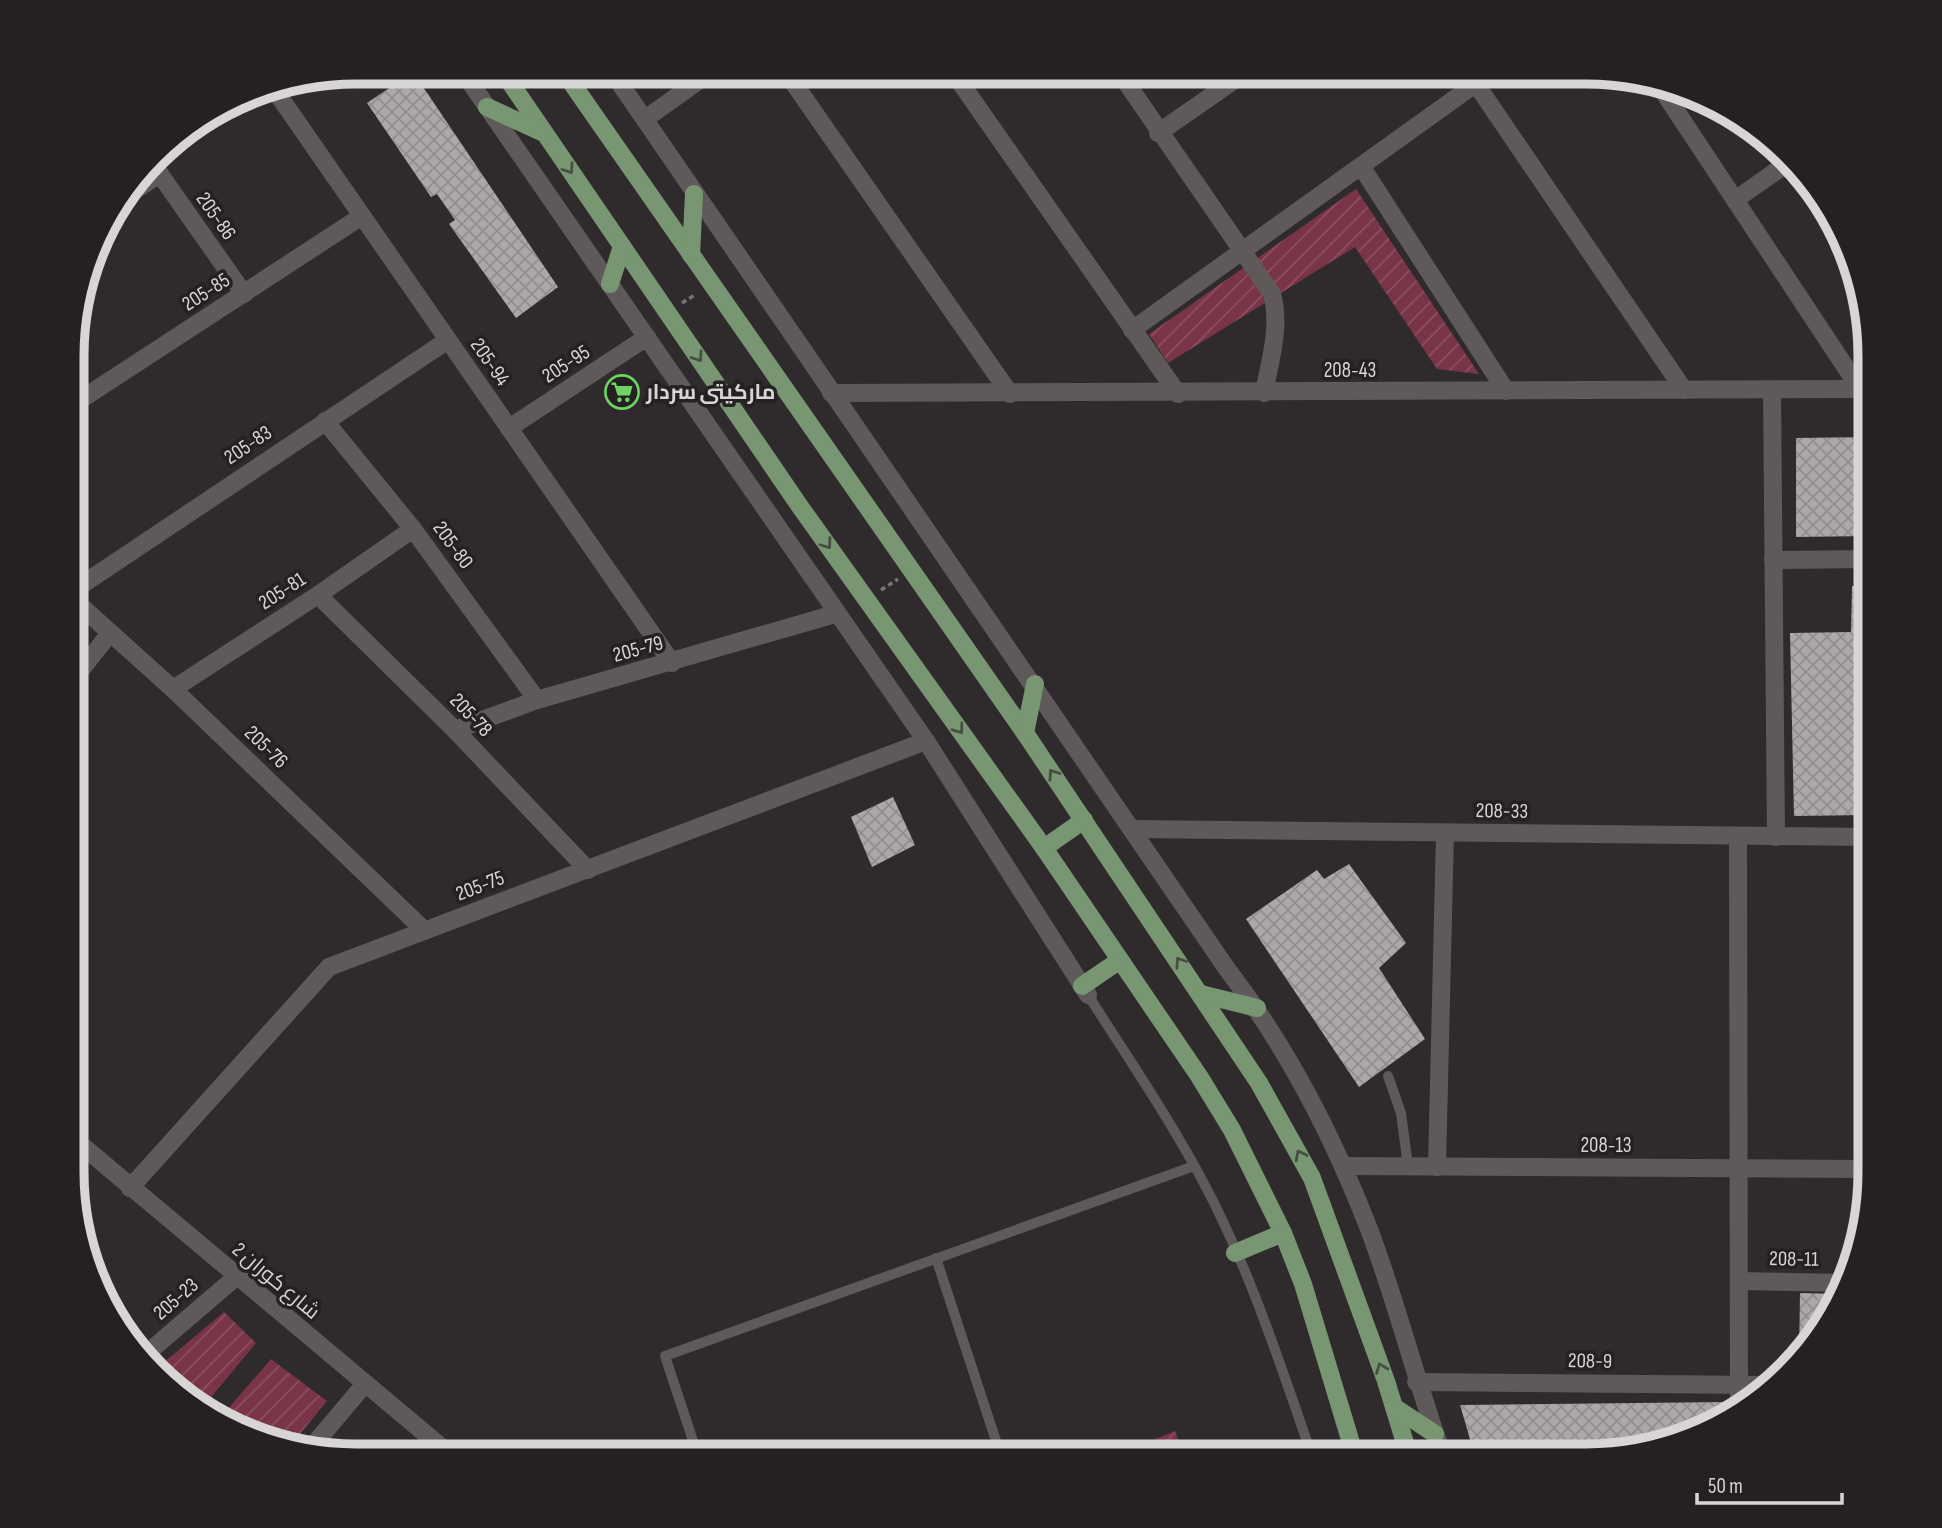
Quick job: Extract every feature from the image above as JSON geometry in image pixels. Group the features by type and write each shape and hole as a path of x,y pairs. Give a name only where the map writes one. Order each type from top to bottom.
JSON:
{"main road":[{"path":"511,84 866,599 1044,848 1232,1130 1283,1233 1303,1284 1351,1444"},
{"path":"572,84 1026,733 1259,1083 1312,1178 1405,1444"},
{"path":"487,107 545,133"},
{"path":"691,255 694,194"},
{"path":"610,284 622,246"},
{"path":"1026,733 1035,684"},
{"path":"1044,848 1084,820"},
{"path":"1085,991 1120,960"},
{"path":"1201,994 1257,1008"},
{"path":"1235,1252 1283,1233"},
{"path":"1394,1407 1435,1433"}],"street":[{"path":"471,84 648,337 835,614 926,741 1085,991"},
{"path":"620,84 831,393 1035,684 1227,969 1257,1008 1316,1107 1343,1166 1370,1231 1416,1382 1439,1444"},
{"path":"645,119 694,84"},
{"path":"794,84 1010,394"},
{"path":"961,84 1178,394"},
{"path":"1127,84 1158,133 1272,294 1276,309 1264,393"},
{"path":"1158,133 1229,84"},
{"path":"1132,330 1476,84 1684,390"},
{"name":"205-94","path":"278,95 671,663"},
{"path":"1666,96 1858,379"},
{"path":"1361,166 1506,391"},
{"path":"1735,200 1781,167"},
{"name":"205-86","path":"158,170 244,294"},
{"name":"205-85","path":"84,398 362,216"},
{"name":"205-95","path":"509,428 648,337"},
{"name":"205-83","path":"84,583 448,340"},
{"name":"208-43","path":"831,393 1178,394 1858,389"},
{"path":"1772,390 1776,837"},
{"name":"205-80","path":"325,421 413,529 537,700"},
{"name":"205-81","path":"173,689 318,595 413,529"},
{"path":"1773,560 1858,559"},
{"name":"205-78","path":"318,595 455,730 588,870"},
{"name":"205-76","path":"84,609 173,689 425,931"},
{"name":"205-79","path":"455,730 537,700 835,614"},
{"path":"84,667 110,633"},
{"name":"205-75","path":"130,1188 329,967 926,741"},
{"name":"208-33","path":"1133,829 1858,837"},
{"path":"1437,1167 1445,833"},
{"path":"1738,837 1740,1394"},
{"name":"شارع كوران 2","path":"84,1148 437,1444"},
{"name":"208-13","path":"1343,1166 1858,1169"},
{"name":"205-23","path":"150,1350 236,1278"},
{"name":"208-11","path":"1739,1281 1834,1283"},
{"name":"208-9","path":"1416,1382 1740,1394"},
{"path":"316,1441 364,1385"}],"lane":[{"path":"1085,991 1170,1123 1194,1166 1260,1307 1308,1444"},
{"path":"1388,1076 1401,1113 1408,1166"},
{"path":"694,1444 665,1356 1194,1166"},
{"path":"936,1258 997,1444"}],"path":[{"path":"668,313 711,284"},
{"path":"866,599 911,570"}],"shaded area":[{"path":"1356,189 1479,374 1437,369 1355,247 1168,363 1149,334"},
{"path":"224,1312 256,1343 209,1400 190,1388 163,1363"},
{"path":"271,1359 327,1401 297,1438 269,1430 226,1411"},
{"path":"1175,1431 1180,1444 1143,1444"}],"building":[{"path":"395,84 421,84 558,287 516,318 449,224 455,220 437,194 431,197 367,103"},
{"path":"1858,437 1858,536 1796,537 1796,438"},
{"path":"1852,586 1858,586 1858,815 1794,816 1790,633 1851,632"},
{"path":"893,797 915,845 872,867 851,817"},
{"path":"1349,864 1406,943 1379,968 1425,1039 1359,1087 1246,919 1317,870 1324,879"},
{"path":"1800,1293 1829,1294 1822,1308 1799,1341"},
{"path":"1728,1404 1690,1423 1656,1435 1622,1442 1586,1444 1471,1444 1460,1405"}],"place":[{"name":"ماركيتى سردار","path":"622,392"}]}
